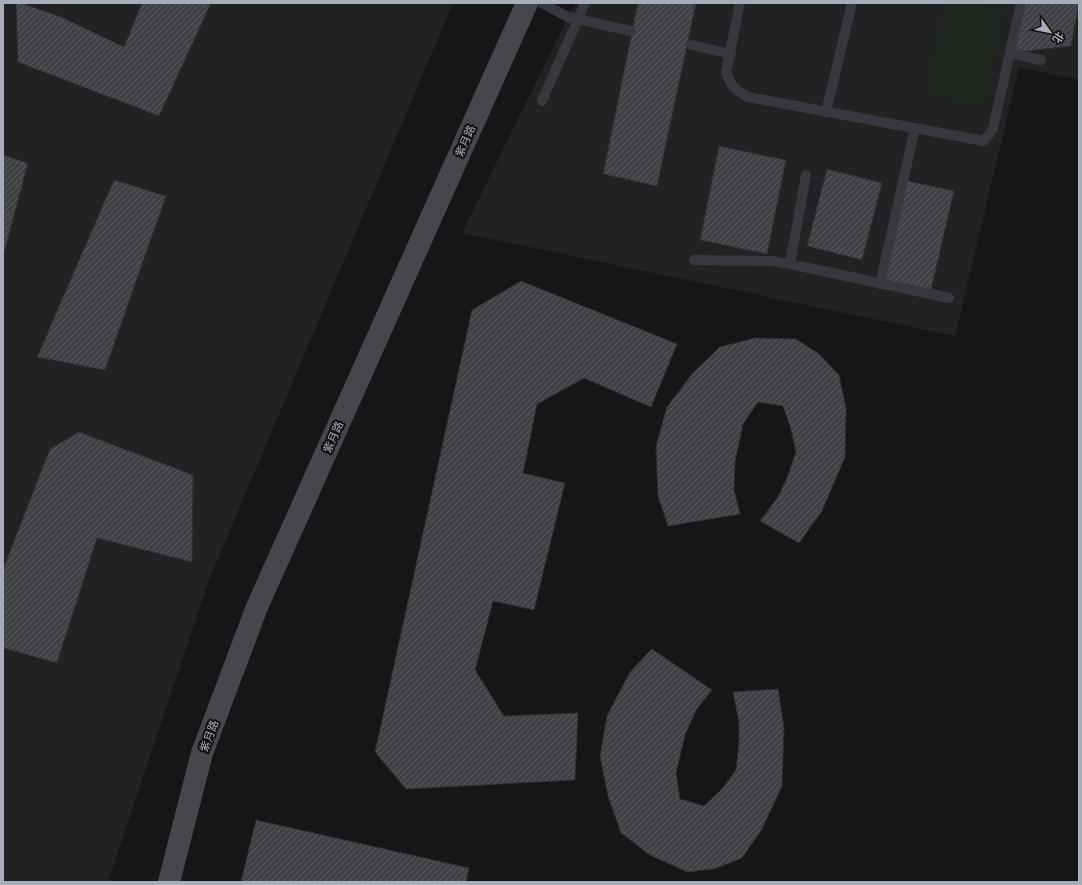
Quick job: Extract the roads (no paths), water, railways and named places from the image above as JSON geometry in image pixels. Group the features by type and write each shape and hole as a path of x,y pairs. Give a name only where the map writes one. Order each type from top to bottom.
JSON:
{"street":[{"name":"紫月路","path":"169,882 202,753 257,608 527,3"}],"lane":[{"path":"542,3 568,17 631,31"},
{"path":"542,101 585,3"},
{"path":"740,3 731,54 726,72 729,82 736,90 748,97 984,141 993,129 1021,3"},
{"path":"826,112 852,3"},
{"path":"692,45 731,54"},
{"path":"1010,53 1042,60"},
{"path":"880,284 915,128"},
{"path":"790,264 806,176"},
{"path":"694,260 771,262 790,264 949,298"}]}
